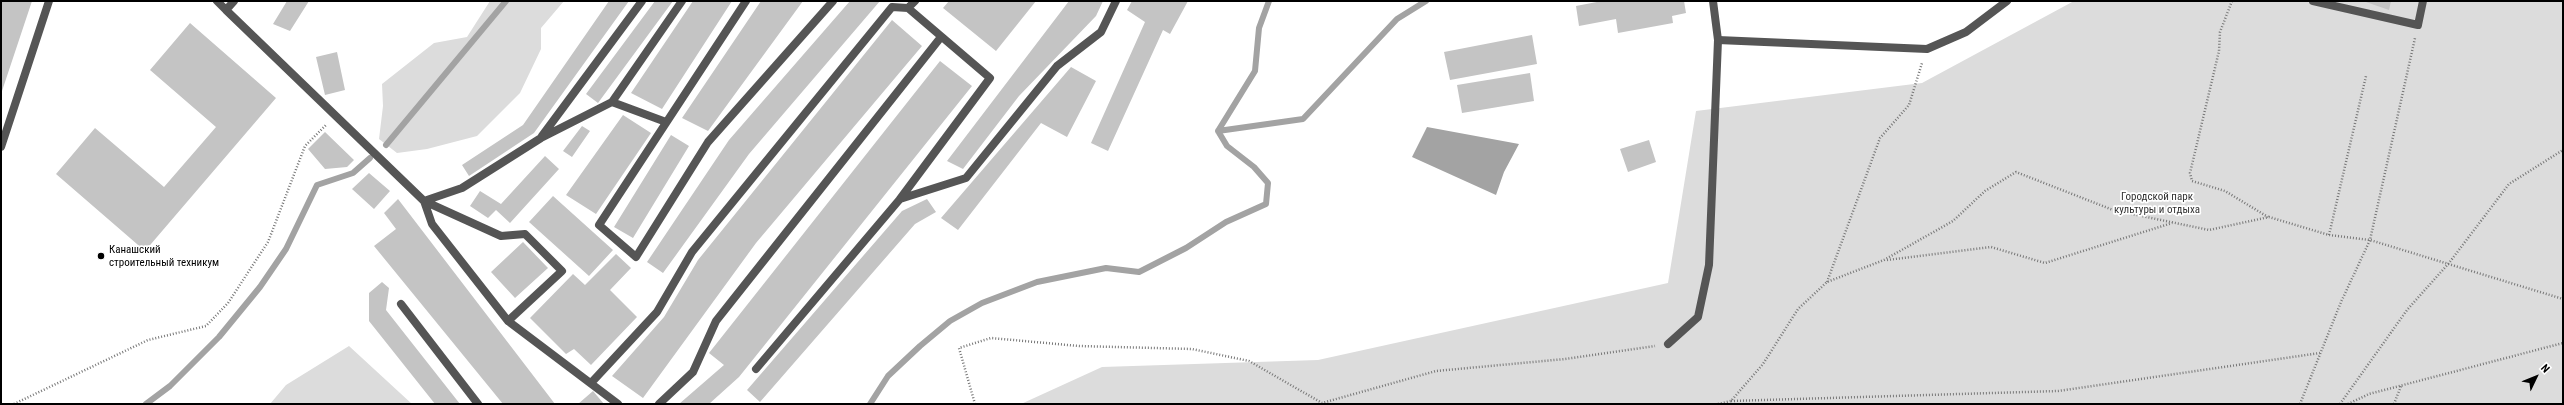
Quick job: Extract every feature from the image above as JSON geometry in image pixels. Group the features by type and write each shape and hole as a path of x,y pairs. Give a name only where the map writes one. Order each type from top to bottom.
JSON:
{"street":[{"path":"1,146 49,1"},
{"path":"217,1 336,114 424,201 501,236 525,234 562,271 508,321"},
{"path":"226,10 234,1"},
{"path":"541,138 642,1"},
{"path":"424,201 462,188 541,138 612,102 682,1"},
{"path":"746,1 599,225 636,257 708,142 833,1"},
{"path":"908,8 915,1"},
{"path":"900,198 966,178 1057,66 1101,32 1116,1"},
{"path":"1668,344 1698,316 1708,265 1718,40 1713,1"},
{"path":"1718,40 1927,49 1966,32 2007,1"},
{"path":"2313,1 2418,25 2423,1"},
{"path":"591,383 657,312 692,252 892,7 908,8 990,78 900,198 756,369"},
{"path":"659,404 693,372 716,321 941,37"},
{"path":"612,102 666,122"},
{"path":"424,201 432,224 508,321 618,404"},
{"path":"401,304 478,404"}],"path":[{"path":"2232,1 2220,32 2219,52 2190,173 2192,181 2225,191 2269,217 2329,234 2370,240 2563,299"},
{"path":"2300,404 2320,353 2370,240 2418,25"},
{"path":"1827,282 1880,138 1909,105 1927,49"},
{"path":"2329,234 2366,76"},
{"path":"14,404 148,340 206,326 228,303 268,242 305,146 336,114"},
{"path":"2340,404 2407,310 2448,263 2508,184 2563,150"},
{"path":"1731,401 1762,364 1798,309 1827,282 1884,260 1953,221 1985,191 2016,172 2113,210 2209,230 2269,217"},
{"path":"1884,260 1991,247 2045,263 2173,223"},
{"path":"975,404 959,348 991,338 1079,346 1192,348 1249,361 1322,403 1436,371 1565,359 1668,344"},
{"path":"2348,404 2369,394 2563,343"},
{"path":"1718,404 1731,401 2058,391 2320,353"},
{"path":"2394,404 2401,385"}],"green space":[{"path":"490,1 564,1 541,28 541,49 520,93 477,136 427,149 397,153 379,139 383,106 382,84 434,43 467,37"},
{"name":"Городской парк культуры и отдыха","path":"2074,1 2563,1 2563,404 1021,404 1102,367 1318,360 1668,283 1696,111 1922,83"},
{"path":"349,346 412,404 270,404 286,385"}],"shaded area":[{"path":"1427,127 1519,144 1504,172 1496,195 1412,157"}],"building":[{"path":"1,1 32,1 1,94"},
{"path":"287,1 309,1 290,31 273,24"},
{"path":"609,1 629,1 534,133 469,176 462,165 523,125"},
{"path":"655,1 673,1 598,103 586,94"},
{"path":"693,1 732,1 662,109 631,93"},
{"path":"761,1 803,1 708,131 682,118"},
{"path":"850,1 880,1 749,154 663,273 647,262 729,140"},
{"path":"949,1 1036,1 996,51 943,8"},
{"path":"1069,1 1103,1 1096,16 1019,96 963,169 947,161"},
{"path":"1132,1 1188,1 1170,34 1163,30 1108,151 1091,143 1145,22 1127,10"},
{"path":"1602,1 1684,1 1686,13 1672,16 1673,23 1618,33 1616,19 1579,26 1576,6"},
{"path":"2363,1 2391,1 2389,10"},
{"path":"892,20 922,46 756,243 643,398 612,376 664,317 698,260"},
{"path":"190,23 276,98 145,251 56,174 95,128 164,187 216,127 150,70"},
{"path":"1532,35 1537,64 1450,80 1444,52"},
{"path":"337,52 345,90 325,95 316,57"},
{"path":"940,61 972,86 739,377 709,404 679,404 724,365 709,353"},
{"path":"1071,67 1096,81 1067,137 1041,123 958,230 941,218"},
{"path":"1530,73 1534,101 1462,113 1457,85"},
{"path":"623,115 651,133 596,214 566,195"},
{"path":"582,126 590,131 572,157 563,151"},
{"path":"325,132 354,160 347,167 325,169 308,149"},
{"path":"671,135 689,146 633,238 614,227"},
{"path":"1649,140 1656,162 1628,172 1620,149"},
{"path":"545,156 559,169 510,223 496,210 488,218 470,206 480,191 501,204"},
{"path":"369,173 390,191 374,209 352,189"},
{"path":"553,196 613,250 589,276 529,222"},
{"path":"398,199 555,404 503,404 374,246 396,229 384,213"},
{"path":"927,199 936,212 915,224 760,402 747,390 902,211"},
{"path":"523,242 548,268 515,298 491,272"},
{"path":"616,254 631,268 610,290 637,317 591,365 574,349 566,354 530,318 573,274 585,285"},
{"path":"382,282 389,288 386,310 460,404 435,404 369,321 369,293"},
{"path":"593,391 604,404 578,404"}],"waterway":[{"path":"386,145 506,1"},
{"path":"870,404 888,376 920,346 950,321 982,303 1037,282 1106,268 1139,272 1186,248 1226,222 1266,204 1268,183 1254,167 1227,146 1218,131 1255,71 1259,28 1269,1"},
{"path":"1218,131 1303,119 1397,19 1426,1"},
{"path":"146,404 170,386 219,337 260,287 286,249 317,185 353,173 370,158"}],"place":[{"name":"Канашский строительный техникум","path":"101,256"}]}
